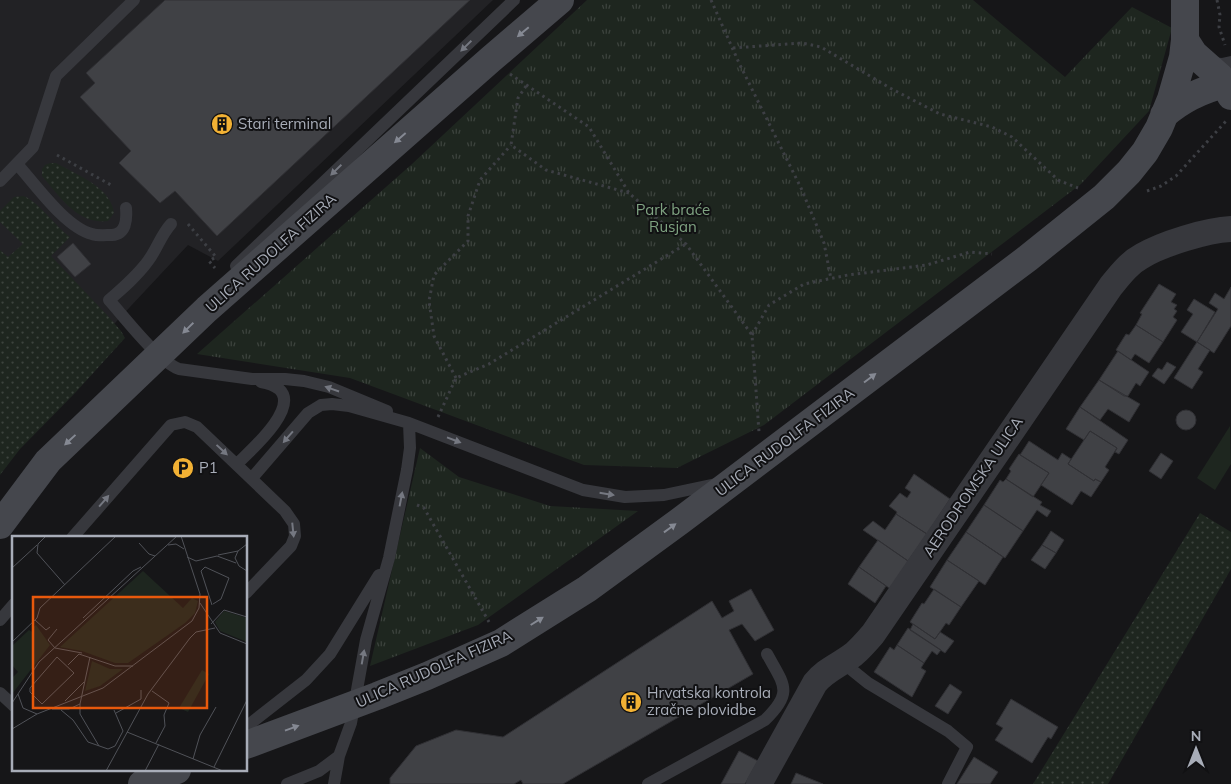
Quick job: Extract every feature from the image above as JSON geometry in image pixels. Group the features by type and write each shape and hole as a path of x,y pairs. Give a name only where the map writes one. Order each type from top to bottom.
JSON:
{"street":[{"name":"ULICA RUDOLFA FIZIRA","path":"0,525 48,461 207,309 560,0"},
{"name":"ULICA RUDOLFA FIZIRA","path":"248,743 355,705 501,643 587,589 738,479 1028,258 1104,197 1129,172 1159,128 1172,99 1178,77 1185,40 1185,0"},
{"path":"1164,115 1186,98 1210,88 1225,72 1194,54 1185,40"},
{"name":"AERODROMSKA ULICA","path":"759,784 815,683 828,670 842,662 862,646 873,634 1111,286 1126,268 1141,256 1156,249 1227,227"},
{"path":"142,784 172,772"}],"lane":[{"path":"0,181 33,146 56,76 134,0"},
{"path":"207,309 223,273 514,0"},
{"path":"16,164 68,221 93,235 116,234 124,228 127,219 126,208"},
{"path":"171,224 140,271 109,300 159,356 171,366 179,369 252,379 285,379 329,387 377,406 409,423"},
{"path":"237,464 271,429 282,412 284,403 283,394 278,389 252,379"},
{"path":"252,478 308,413 322,405 332,404 349,406 409,423 583,490 625,496 664,495 700,489 738,479"},
{"path":"74,536 171,425 184,422 197,427 237,464 286,511 294,524 295,536 291,546 248,591"},
{"path":"334,784 339,756 351,723 366,640 389,558 402,496 410,448 409,423"},
{"path":"248,725 306,680 330,654 389,558"},
{"path":"0,620 12,606"},
{"path":"648,784 765,720 779,707 783,696 783,684 767,654"},
{"path":"842,662 868,683 948,731 967,747 948,784"},
{"path":"0,693 12,704"},
{"path":"287,784 319,772 339,756"}],"path":[{"path":"711,0 801,188 824,243 831,279"},
{"path":"1217,0 1220,15 1218,27 1225,72"},
{"path":"733,48 802,43 821,48 890,88 940,114 992,126 1012,137 1058,180 1104,197"},
{"path":"507,72 589,127 629,193 686,244 752,335 761,460"},
{"path":"456,378 434,336 429,301 434,275 468,242 468,216 480,180 511,145 518,98 526,86"},
{"path":"1142,193 1161,186 1176,176 1231,116"},
{"path":"511,145 546,170 629,193"},
{"path":"57,155 111,185"},
{"path":"171,224 181,215 216,257 209,262 223,273"},
{"path":"436,422 456,378 490,364 686,244"},
{"path":"752,335 769,305 804,284 927,265 970,252 1028,258"},
{"path":"402,496 424,508 501,643"}],"shaded area":[{"path":"0,0 493,0 218,261 188,245 101,338 0,464"}],"green space":[{"name":"Park braće Rusjan","path":"587,0 973,0 1065,77 1132,7 1172,28 1149,111 1081,184 764,425 677,468 584,465 350,378 197,354 412,164"},
{"path":"50,163 56,163 83,177 107,196 112,204 114,213 108,221 88,219 70,208 63,201 42,176 42,169"},
{"path":"23,196 34,202 70,237 51,256 108,316 125,338 20,449 0,475 0,250 8,257 23,244 0,222 0,211 14,197"},
{"path":"1230,426 1231,464 1215,490 1197,478"},
{"path":"420,448 459,477 550,506 638,511 478,625 370,666"},
{"path":"1200,513 1231,532 1231,569 1108,784 1033,784"}],"building":[{"name":"Stari terminal","path":"165,0 470,0 217,236 175,191 160,203 119,163 131,151 80,97 95,83 86,73"},
{"path":"73,243 91,264 75,277 57,257"},
{"path":"1159,284 1176,294 1171,302 1177,305 1174,309 1177,311 1173,317 1177,320 1163,342 1136,325 1142,314 1140,313"},
{"path":"1231,287 1231,326 1214,353 1197,342 1218,309 1209,303 1215,293 1224,299"},
{"path":"1194,299 1215,312 1197,342 1181,332 1193,314 1187,310"},
{"path":"1136,325 1163,342 1149,363 1135,354 1131,360 1116,350 1126,334 1129,335"},
{"path":"1197,342 1210,350 1198,369 1203,372 1192,389 1174,378"},
{"path":"1118,351 1149,372 1140,386 1136,383 1128,396 1124,396 1099,380"},
{"path":"1167,362 1176,367 1164,384 1152,376 1158,368 1162,370"},
{"path":"1099,380 1140,404 1129,422 1108,409 1100,420 1080,407"},
{"path":"1080,407 1128,440 1119,454 1115,452 1117,448 1090,431 1084,440 1066,429"},
{"path":"1186,410 1193,413 1196,420 1193,427 1186,430 1179,427 1176,420 1179,413"},
{"path":"1090,431 1117,448 1105,467 1109,470 1101,482 1095,479 1094,481 1068,464"},
{"path":"1029,441 1058,460 1062,453 1071,459 1068,464 1094,481 1095,479 1101,482 1091,497 1081,491 1072,505 1041,485 1049,473 1020,455"},
{"path":"1161,453 1173,461 1161,479 1149,471"},
{"path":"1019,454 1049,473 1033,497 1006,479 1011,471 1009,469"},
{"path":"914,474 950,499 927,534 896,514 897,512 889,506 900,493 907,498 911,492 905,488"},
{"path":"1006,479 1042,502 1040,505 1051,511 1047,517 1037,510 1023,531 984,505 1000,480 1003,482"},
{"path":"984,505 1023,531 1005,558 966,532"},
{"path":"896,514 927,534 908,561 863,530 873,521 885,530"},
{"path":"1051,531 1064,540 1056,553 1042,545"},
{"path":"966,532 1003,557 985,585 947,560"},
{"path":"878,540 911,563 892,590 859,567"},
{"path":"1042,545 1056,553 1045,569 1031,560"},
{"path":"947,560 979,581 961,607 930,587"},
{"path":"859,567 886,586 875,603 848,584"},
{"name":"Hrvatska kontrola zračne plovidbe","path":"751,589 774,630 755,641 742,624 729,630 753,674 563,784 523,784 521,780 514,784 390,784 390,778 416,746 456,730 503,737 712,601 722,618 734,611 729,601"},
{"path":"934,589 961,607 949,625 946,623 935,639 910,622"},
{"path":"913,624 935,639 940,632 954,641 945,653 910,630"},
{"path":"908,628 941,650 937,655 932,651 924,663 897,645"},
{"path":"897,645 924,663 921,668 926,671 912,697 874,672 890,647 894,650"},
{"path":"950,684 962,692 948,714 935,706"},
{"path":"1011,699 1058,727 1051,739 1048,737 1032,763 995,740 1003,728 996,724"},
{"path":"739,751 758,761 745,784 721,784"},
{"path":"974,757 998,772 990,784 957,784"},
{"path":"796,773 823,784 791,784"}],"place":[{"name":"Stari terminal","path":"222,124"},
{"name":"P1","path":"183,468"},
{"name":"Hrvatska kontrola zračne plovidbe","path":"631,702"}]}
